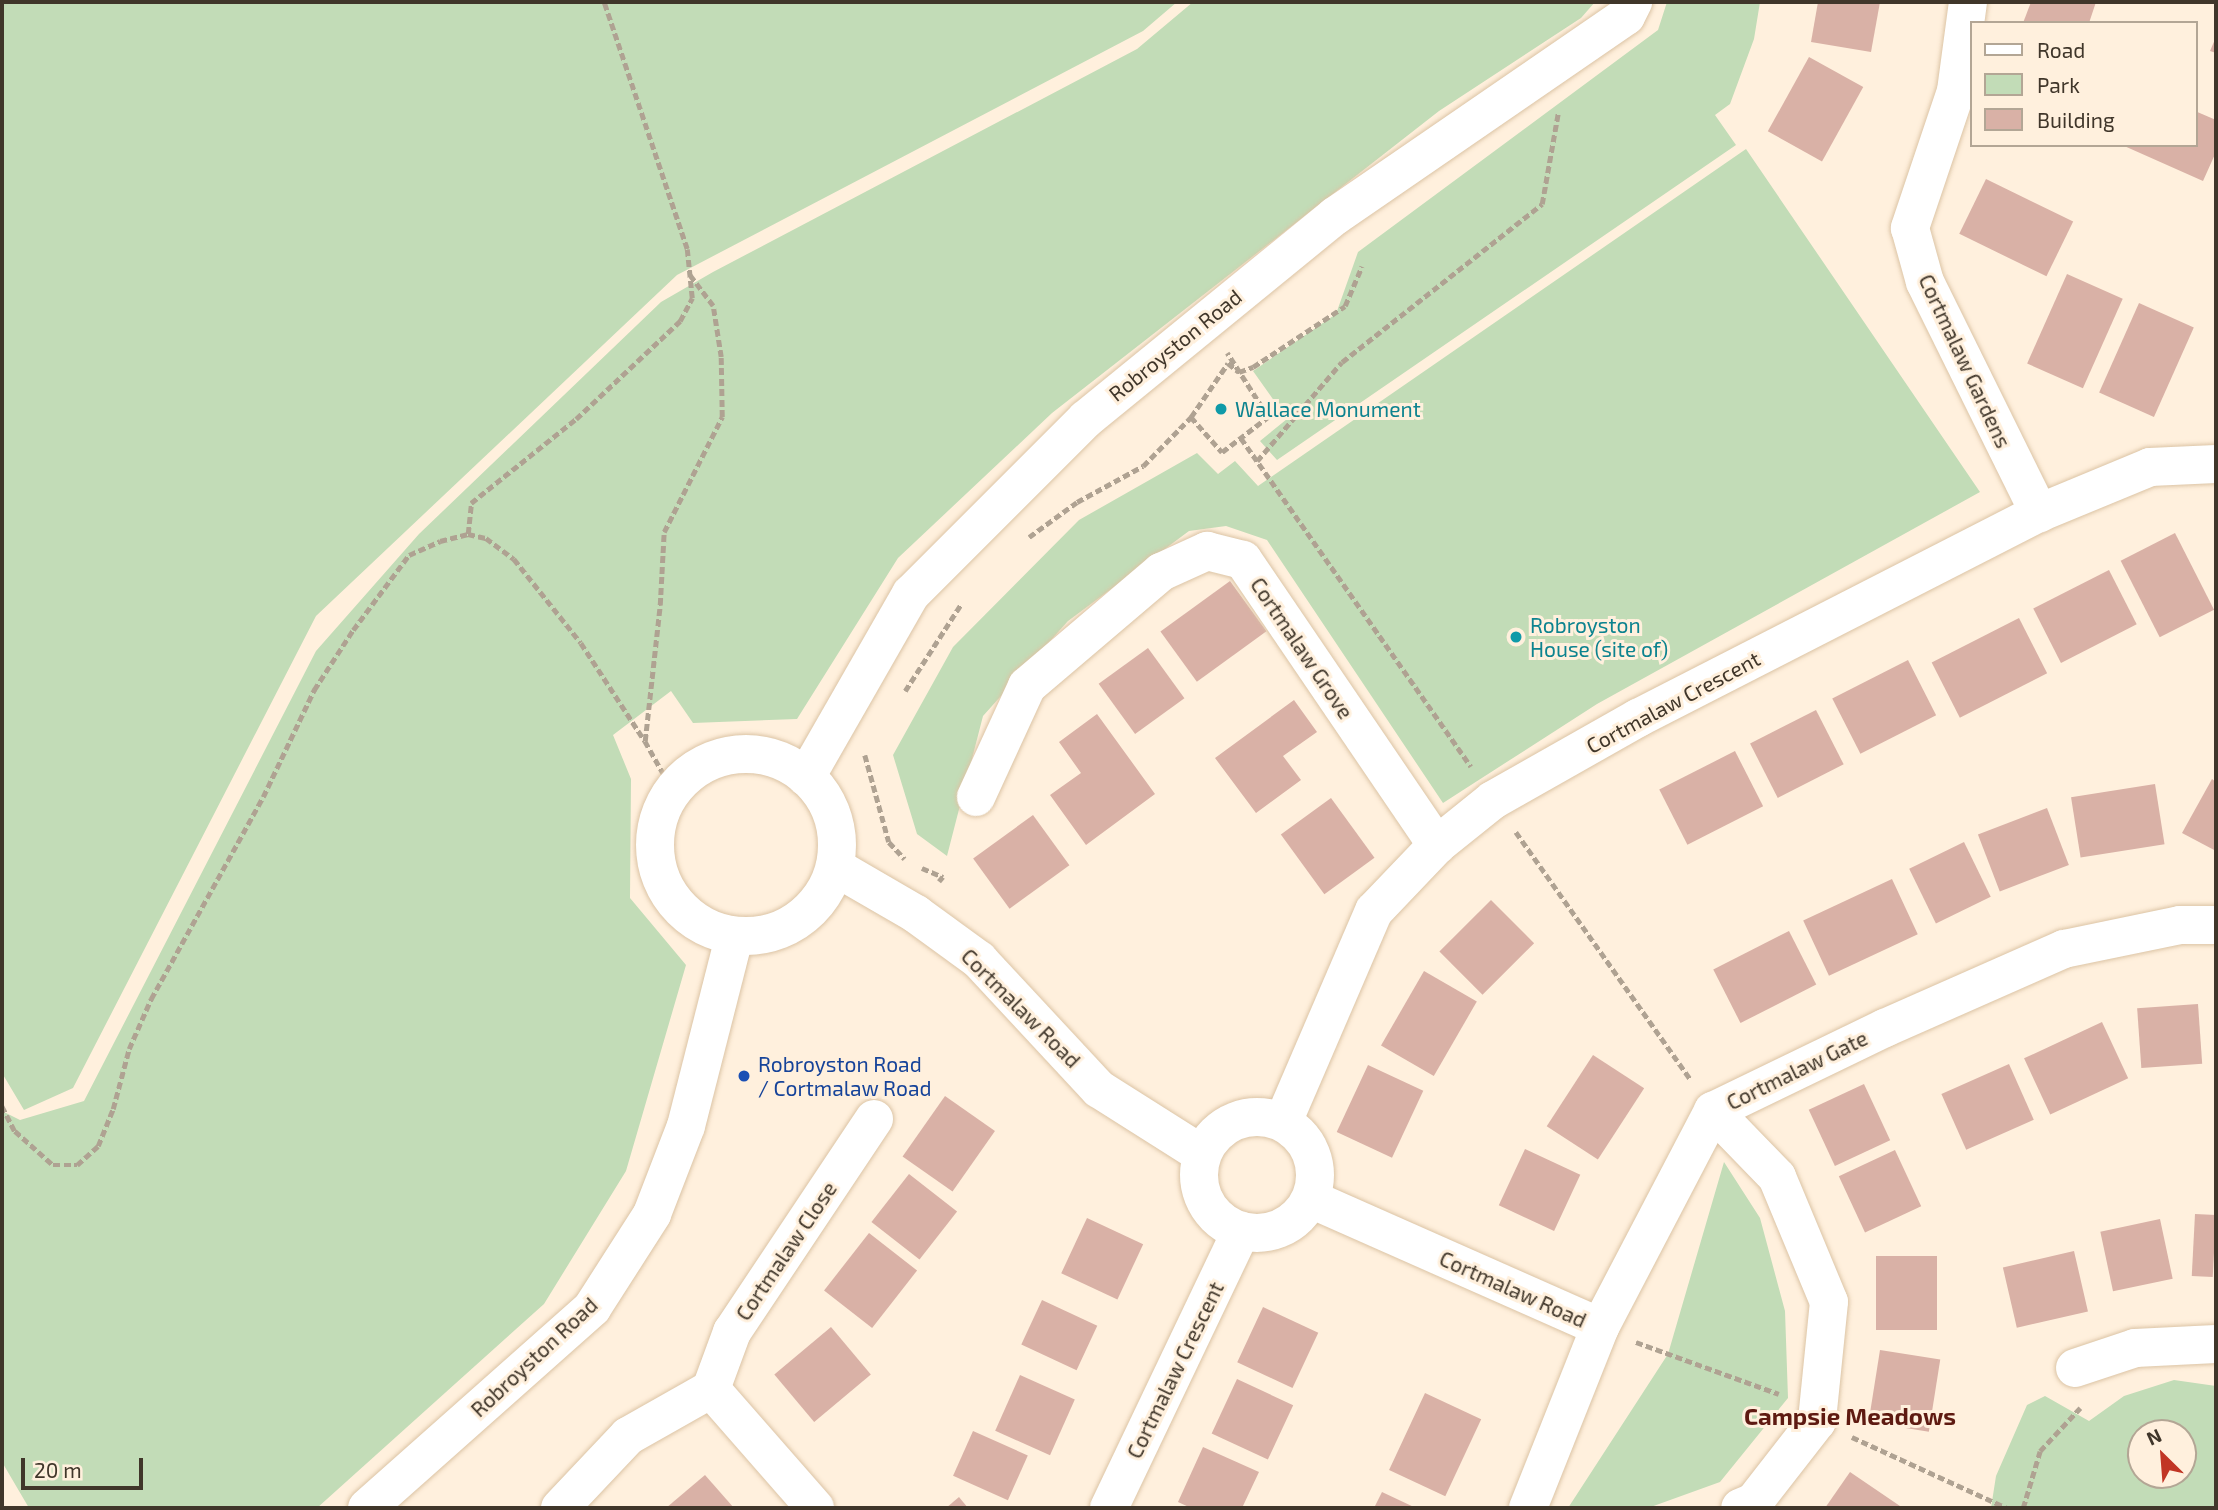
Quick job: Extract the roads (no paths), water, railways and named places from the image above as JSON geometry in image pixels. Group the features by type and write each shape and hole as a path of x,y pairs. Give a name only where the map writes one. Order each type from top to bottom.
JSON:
{"street":[{"name":"Robroyston Road","path":"806,777 911,594 1086,419 1335,216 1626,16 1633,2"},
{"name":"Cortmalaw Gardens","path":"1968,2 1956,90 1910,228 1925,282 2039,513"},
{"name":"Cortmalaw Crescent","path":"1283,1122 1374,911 1437,845 1493,800 1638,718 2039,513 2150,467 2216,464"},
{"name":"Cortmalaw Grove","path":"976,797 1027,686 1160,572 1207,551 1243,560 1437,845"},
{"path":"735,753 761,753 806,777 831,809 839,837 835,867 817,906 787,925 734,936 715,932 691,917 671,895 658,868 654,842 671,789 686,775 735,753"},
{"name":"Cortmalaw Road","path":"835,867 916,914 979,960 1099,1089 1202,1154"},
{"name":"Cortmalaw Gate","path":"1528,1508 1600,1328 1713,1111 1885,1028 2064,949 2179,925 2216,925"},
{"name":"Robroyston Road","path":"367,1508 592,1308 652,1214 686,1126 734,936"},
{"path":"1713,1111 1777,1177 1829,1302 1817,1421 1754,1502 1740,1508"},
{"path":"1244,1117 1264,1117 1283,1122 1297,1132 1311,1155 1315,1182 1311,1199 1289,1224 1274,1231 1241,1231 1223,1223 1209,1209 1201,1192 1198,1173 1202,1154 1211,1137 1226,1125 1244,1117"},
{"name":"Cortmalaw Close","path":"711,1389 732,1332 874,1119"},
{"name":"Cortmalaw Road","path":"1311,1199 1600,1328"},
{"name":"Cortmalaw Crescent","path":"1109,1508 1241,1231"},
{"path":"2080,1385 2135,1348 2216,1344"},
{"path":"560,1508 628,1436 711,1389 815,1508"}],"place":[{"name":"Wallace Monument","path":"1221,409"},
{"name":"Robroyston House (site of)","path":"1516,637"},
{"name":"Robroyston Road / Cortmalaw Road","path":"744,1076"}],"district":[{"name":"Campsie Meadows","path":"1850,1416"}]}
